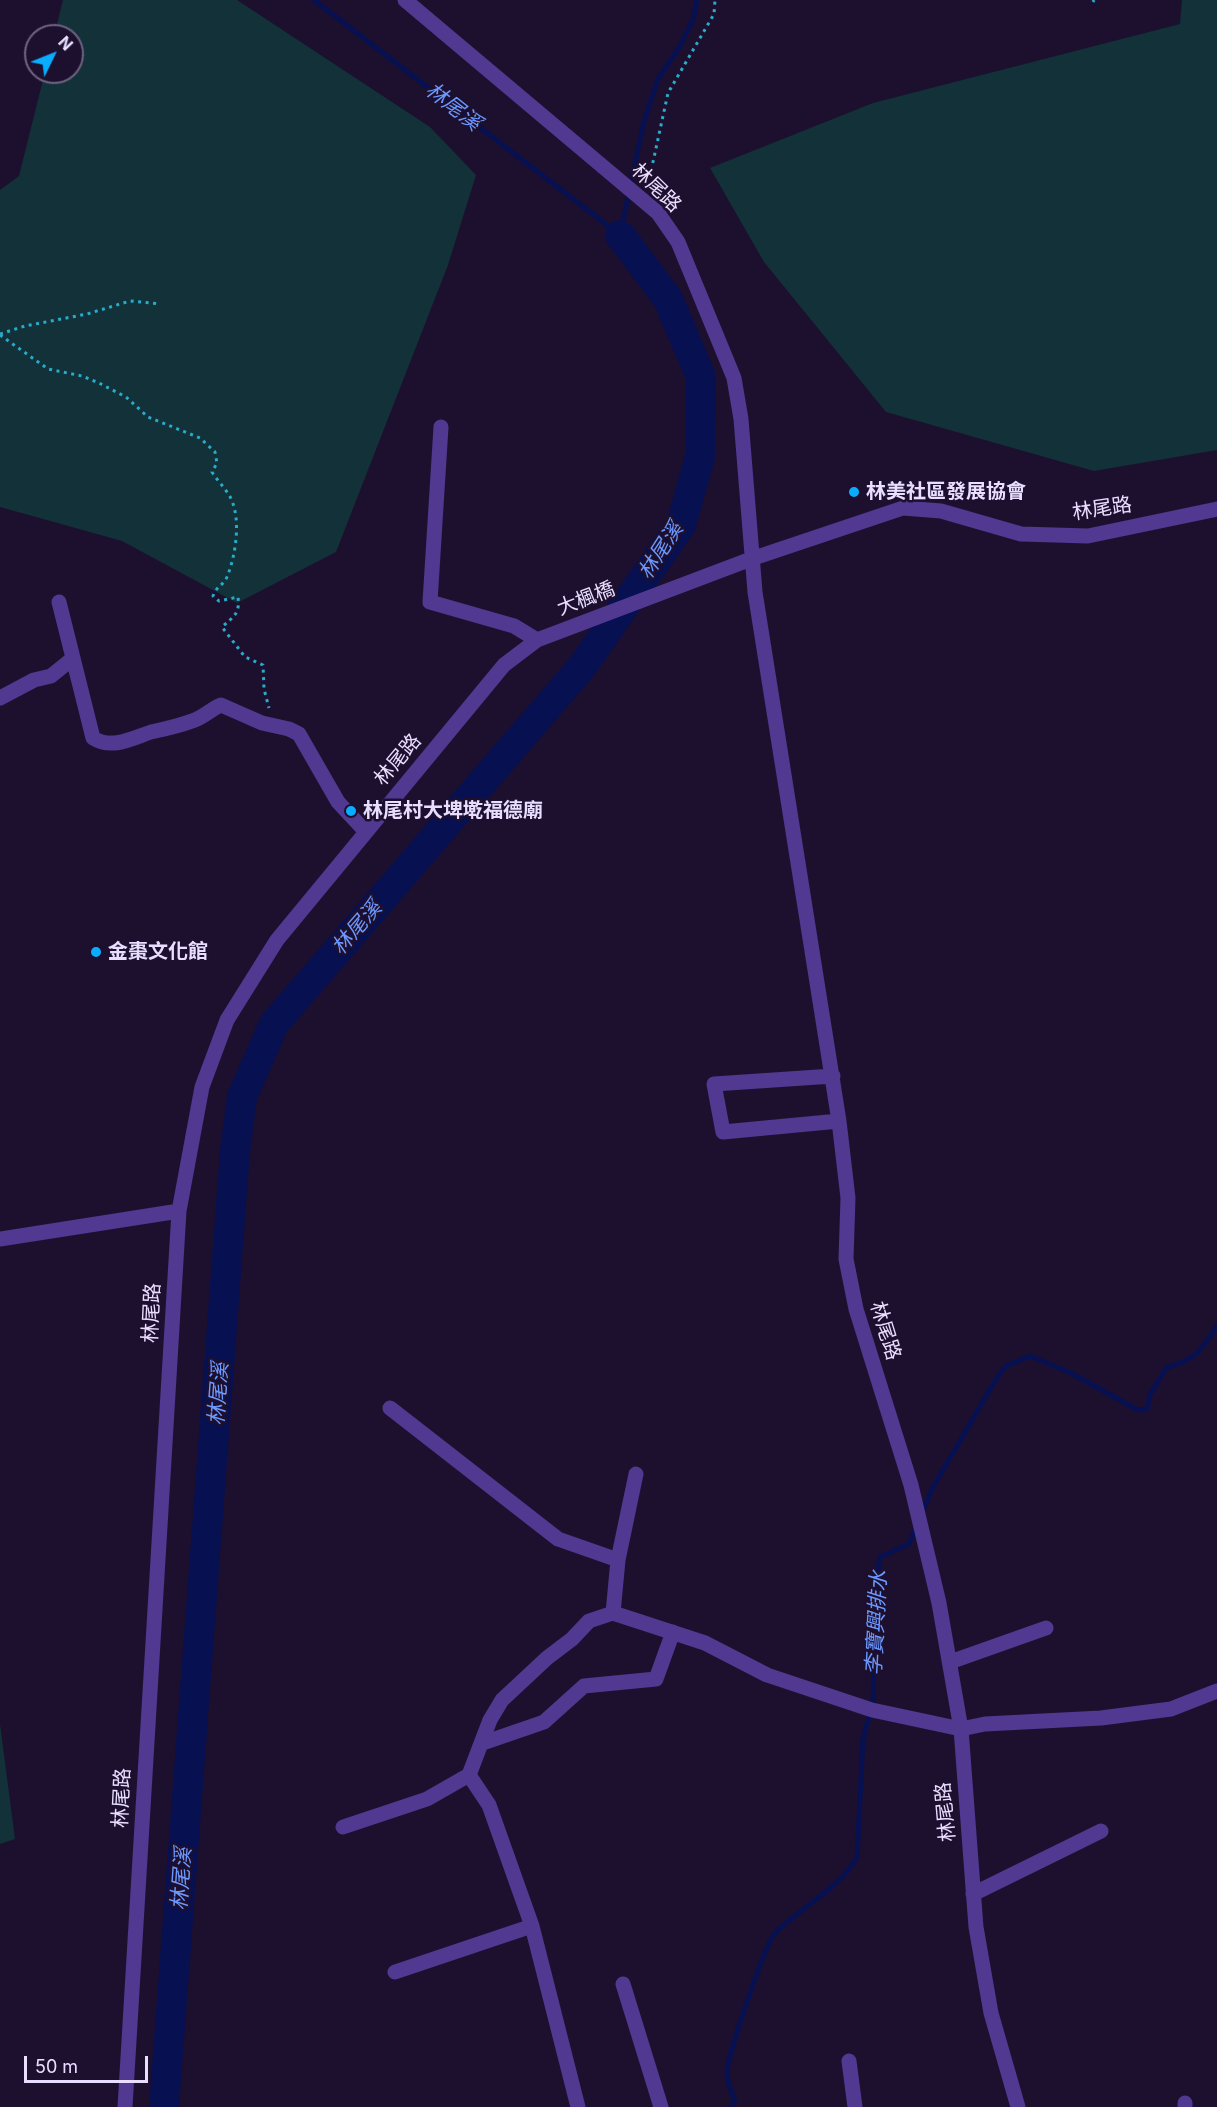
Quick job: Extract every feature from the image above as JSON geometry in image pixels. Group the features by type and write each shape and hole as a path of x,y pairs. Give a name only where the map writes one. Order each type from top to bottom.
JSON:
{"street":[{"name":"林尾路","path":"405,0 658,213 678,242 734,378 741,418 751,559 839,1121 848,1198 846,1259 856,1309 910,1485 939,1603 961,1729 976,1927 991,2013 1018,2107"},
{"path":"441,427 429,602 514,626 537,640"},
{"name":"林尾路","path":"751,559 903,508 941,511 1022,534 1088,536 1217,508"},
{"name":"大楓橋","path":"537,640 751,559"},
{"path":"59,602 93,738 100,742 116,743 131,740 195,720 221,705 262,723 299,734 338,802 366,832"},
{"name":"林尾路","path":"125,2107 179,1211 202,1087 226,1020 277,940 504,665 537,640"},
{"path":"0,698 34,680 51,676 72,659"},
{"path":"833,1076 714,1084 723,1132 839,1121"},
{"path":"0,1239 179,1211"},
{"path":"390,1408 558,1539 618,1560"},
{"path":"613,1613 618,1560 636,1474"},
{"path":"344,1827 427,1799 469,1775 490,1720 502,1700 547,1658 572,1639 588,1621 613,1613 705,1643 767,1675 872,1710 961,1729 985,1724 1101,1718 1171,1709 1217,1691"},
{"path":"950,1662 1046,1628"},
{"path":"483,1743 544,1722 584,1686 656,1679 673,1632"},
{"path":"469,1775 489,1805 532,1926 578,2107"},
{"path":"974,1894 1101,1832"},
{"path":"395,1972 532,1926"},
{"path":"623,1984 661,2107"},
{"path":"849,2061 855,2107"}],"path":[{"path":"644,201 668,93 714,14 715,0"},
{"path":"0,334 25,326 87,314 130,301 160,304"},
{"path":"0,334 48,369 82,376 99,383 126,397 148,417 200,438 215,452 217,463 212,472 229,496 237,532 229,572 225,582 217,587 213,596 219,601 238,597 239,608 222,627 245,657 263,665 264,689 268,707 288,729"}],"shaded area":[{"path":"63,0 237,0 430,127 476,175 448,265 336,552 237,603 122,541 0,507 0,190 19,176 42,84 84,84 84,24 57,24"},
{"path":"1182,0 1217,0 1217,450 1094,471 886,412 764,262 710,168 873,103 1180,24"},
{"path":"0,1724 15,1839 0,1844"}],"waterway":[{"name":"林尾溪","path":"314,0 620,235 644,121 658,79 680,46 693,19 697,0"},
{"name":"林尾溪","path":"164,2107 235,1151 242,1097 274,1024 581,668 681,525 700,457 701,377 668,299 620,235"},
{"name":"李寶興排水","path":"922,1513 932,1489 996,1379 1006,1366 1030,1356 1069,1372 1138,1410 1147,1409 1150,1395 1166,1368 1191,1358 1217,1326"},
{"name":"李寶興排水","path":"731,2107 735,2101 729,2086 727,2070 749,1998 771,1940 786,1923 840,1879 857,1858 863,1739 873,1702 876,1585 880,1557 909,1544 916,1527"}],"place":[{"name":"林美社區發展協會","path":"854,492"},
{"name":"林尾村大埤墘福德廟","path":"351,811"},
{"name":"金棗文化館","path":"96,952"}]}
